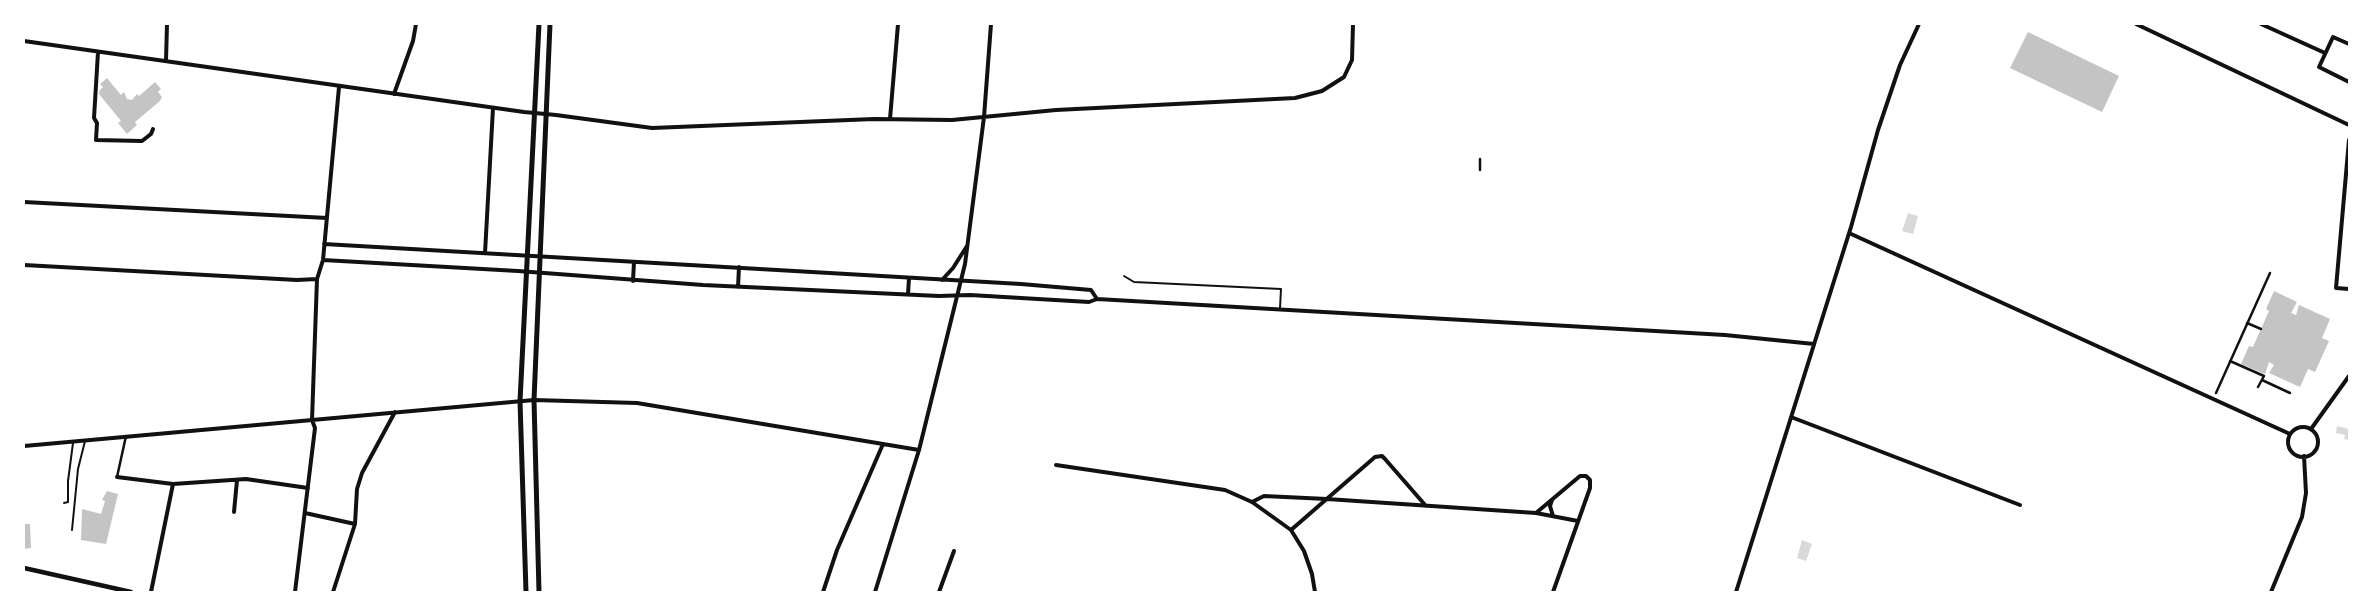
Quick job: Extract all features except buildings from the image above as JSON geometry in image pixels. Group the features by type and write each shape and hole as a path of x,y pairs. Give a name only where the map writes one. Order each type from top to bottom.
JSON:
{"main road":[{"path":"526,592 520,401 539,24"},
{"path":"539,592 534,400 542,256 550,24"}],"street":[{"path":"166,61 167,24"},
{"path":"394,94 414,41 416,24"},
{"path":"890,119 898,24"},
{"path":"875,592 919,450 969,242 984,117 991,24"},
{"path":"24,41 339,87 652,128 890,119 952,120 1056,110 1295,98 1332,86 1347,73 1352,60 1353,24"},
{"path":"1736,592 1849,233 1878,130 1900,65 1919,24"},
{"path":"2136,24 2349,125"},
{"path":"2261,24 2325,53"},
{"path":"2349,44 2333,37 2318,67 2349,82"},
{"path":"98,52 94,118 97,124 96,140 142,141 153,129"},
{"path":"295,592 315,428 312,420 317,279 323,260 339,87"},
{"path":"485,253 493,108"},
{"path":"2349,141 2336,288 2349,289"},
{"path":"1480,159 1480,170"},
{"path":"24,202 327,218"},
{"path":"1849,233 2290,434"},
{"path":"942,280 953,268 969,242"},
{"path":"324,244 740,267 1091,290 1097,298"},
{"path":"323,260 738,287 1089,302 1097,298 1725,335 1814,344"},
{"path":"633,281 634,262"},
{"path":"24,265 297,280 317,279"},
{"path":"738,287 740,267"},
{"path":"2216,393 2270,273"},
{"path":"908,294 909,278"},
{"path":"2247,323 2261,329"},
{"path":"2230,362 2264,376 2258,387"},
{"path":"2311,429 2349,376"},
{"path":"2262,380 2290,393"},
{"path":"24,446 534,400 637,402 919,450"},
{"path":"333,592 355,524 357,489 362,473 395,412"},
{"path":"1791,417 2020,505"},
{"path":"2300,427 2311,429 2316,435 2318,443 2314,452 2304,456 2291,450 2288,440 2290,434 2300,427"},
{"path":"126,436 117,477 173,484 246,479 308,488"},
{"path":"823,592 837,550 883,444"},
{"path":"1291,530 1372,458 1382,456 1426,506"},
{"path":"2271,592 2302,516 2306,493 2304,456"},
{"path":"1056,465 1225,490 1252,502 1291,530 1312,574 1315,592"},
{"path":"1536,513 1580,476 1586,476 1591,485 1553,592"},
{"path":"234,512 237,480"},
{"path":"151,592 173,484"},
{"path":"1252,502 1264,496 1327,499 1536,513 1578,520"},
{"path":"1553,516 1550,506 1554,498"},
{"path":"305,513 355,524"},
{"path":"939,592 954,551"},
{"path":"24,568 132,592"}],"lane":[{"path":"1124,276 1134,282 1281,289 1280,310"},
{"path":"72,530 78,468 85,440"},
{"path":"64,503 68,502 68,481 74,441"}],"shaded area":[{"path":"1908,213 1918,216 1913,234 1902,231"},
{"path":"2337,426 2349,429 2349,440 2344,439 2345,435 2336,433"},
{"path":"1802,540 1812,544 1806,561 1797,558"}]}
